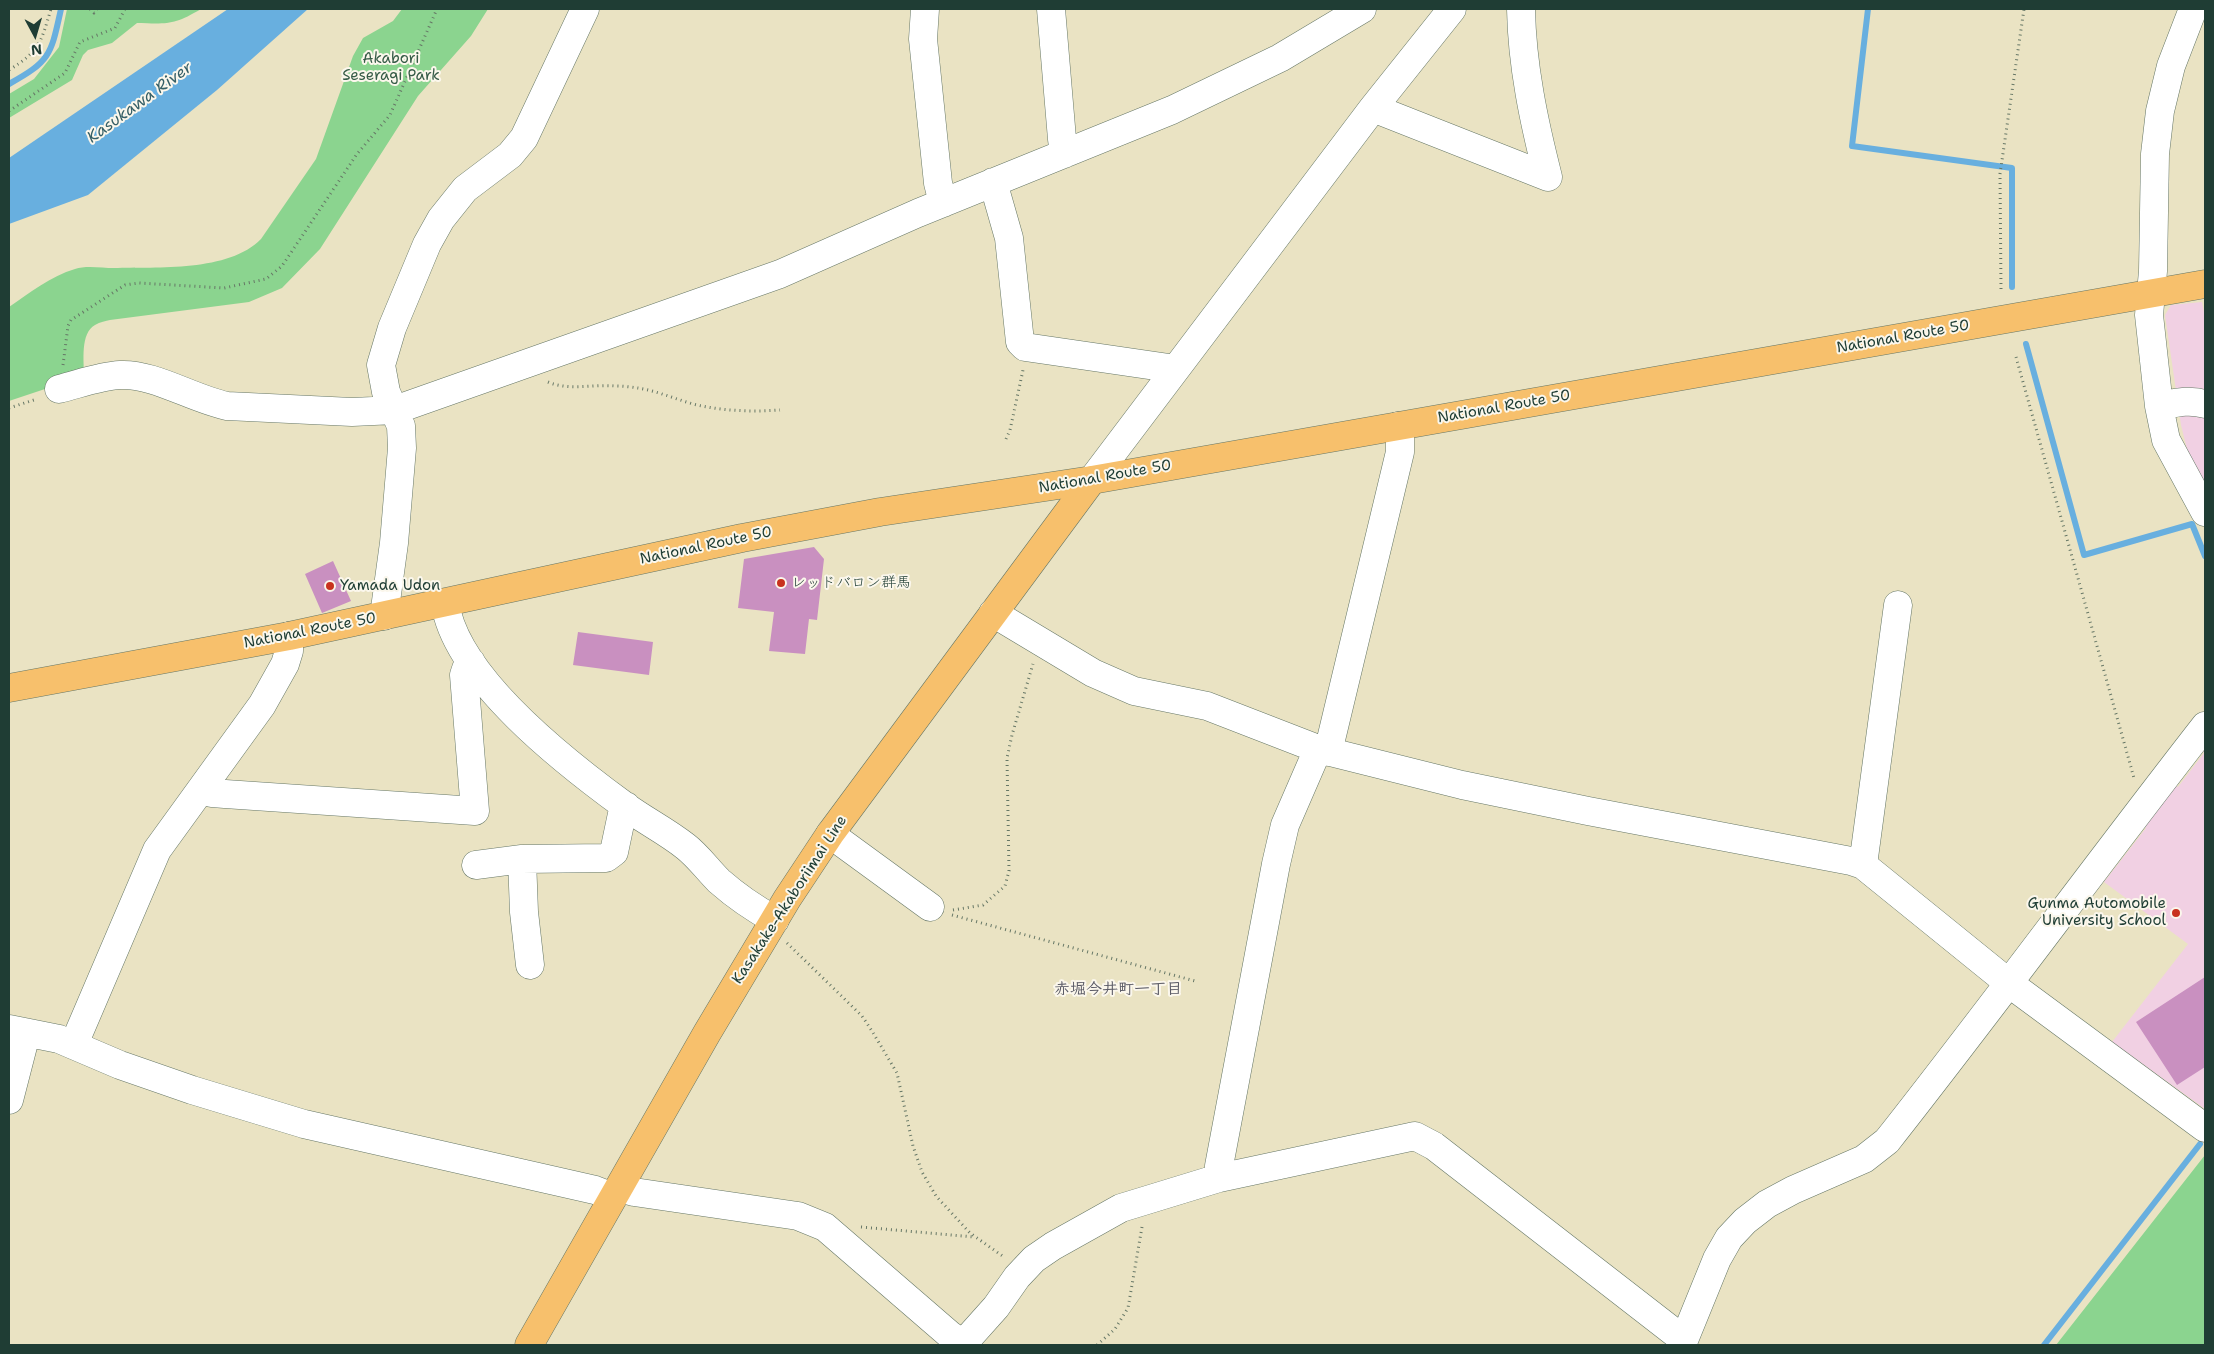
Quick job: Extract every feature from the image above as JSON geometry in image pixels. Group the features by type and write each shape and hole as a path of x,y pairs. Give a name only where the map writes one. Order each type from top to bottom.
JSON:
{"main road":[{"name":"National Route 50","path":"9,688 289,636 607,566 880,512 1092,480 2205,284"},
{"name":"Kasakake-Akaboriimai Line","path":"528,1345 772,924 830,834 1092,480"}],"street":[{"path":"384,616 394,543 402,448 401,426 386,392 381,365 392,328 427,244 441,220 465,189 510,155 524,138 585,9"},
{"path":"925,9 923,39 938,183 943,203"},
{"path":"1051,9 1064,154"},
{"path":"60,389 120,374 147,377 212,403 227,406 352,412 395,410 780,274 993,182 1172,110 1280,58 1362,9"},
{"path":"1092,480 1373,108 1452,9"},
{"path":"1373,108 1548,177 1531,109 1522,37 1521,9"},
{"path":"2193,9 2171,66 2160,111 2155,154 2153,271 2149,315 2159,406 2166,440 2205,512"},
{"path":"993,182 1009,238 1020,342 1025,347 1176,369"},
{"path":"2159,406 2183,401 2196,401 2205,404"},
{"path":"1220,1178 1218,1166 1285,825 1323,751 1400,452 1398,426"},
{"path":"445,603 447,618 453,633 471,662 515,716 626,806 698,857 720,881 772,924"},
{"path":"1863,865 1890,677 1898,605"},
{"path":"993,613 1093,673 1134,691 1207,706 1323,751 1540,801 1851,861 1863,865 2010,984 2205,1128"},
{"path":"74,1044 154,855 262,705 285,664 289,651 289,636"},
{"path":"203,788 212,793 475,811 464,675 471,662"},
{"path":"9,1100 19,1031 44,1035 74,1044 147,1075 304,1124 596,1190 634,1192 798,1216 825,1227 964,1345 1034,1259 1053,1246 1121,1208 1220,1178 1415,1136 1434,1146 1683,1343 1717,1259 1729,1238 1745,1221 1767,1204 1864,1159 1887,1141 2010,984 2146,801 2205,726"},
{"path":"476,865 522,859 606,858 614,852 622,814 626,806"},
{"path":"830,834 930,906"},
{"path":"522,859 524,912 530,965"}],"path":[{"path":"9,70 29,58 42,39 51,9"},
{"path":"90,9 94,13 97,9"},
{"path":"9,111 65,73 80,42 116,28 125,9"},
{"path":"9,408 60,389 68,326 72,320 125,285 139,283 224,288 266,279 282,266 357,154 390,115 437,9"},
{"path":"2001,290 2000,174 2024,9"},
{"path":"1006,439 1010,430 1026,358 1025,347"},
{"path":"2016,357 2134,778 2138,791 2146,801"},
{"path":"529,363 538,378 556,386 641,388 697,405 719,409 750,412 780,410"},
{"path":"930,906 956,910 983,905 1005,886 1009,871 1007,758 1014,726 1034,658 1042,642"},
{"path":"930,906 959,918 1195,981"},
{"path":"772,924 862,1016 872,1031 897,1073 912,1146 922,1172 936,1196 975,1237 1024,1269"},
{"path":"1097,1345 1115,1329 1128,1308 1146,1200"},
{"path":"825,1227 843,1225 975,1237"}],"shaded area":[{"path":"2202,302 2205,317 2205,491 2189,457 2181,425 2165,315 2171,305"},
{"name":"Gunma Automobile University School","path":"2205,741 2205,1109 2112,1042 2188,944 2104,882 2146,828 2141,823 2173,783 2178,787 2204,753 2200,747"}],"green space":[{"path":"67,9 201,9 177,21 137,23 112,43 88,50 83,55 72,80 9,118 9,94 34,79 59,47"},
{"name":"Akabori Seseragi Park","path":"402,9 488,9 471,36 418,96 320,249 282,288 249,302 99,323 90,329 85,341 84,376 9,401 9,307 49,280 79,268 192,266 231,257 247,250 261,239 316,159 353,56 363,38 393,21"},
{"path":"2205,1155 2205,1345 2056,1345"}],"water":[{"name":"Kasukawa River","path":"228,9 308,9 217,90 88,195 9,224 9,158"}],"building":[{"name":"レッドバロン群馬","path":"814,547 824,559 817,620 809,619 805,654 769,651 774,612 738,608 744,559"},
{"path":"333,561 351,601 322,613 305,574"},
{"path":"578,632 653,642 649,675 573,665"},
{"path":"2205,977 2205,1067 2177,1085 2136,1022"}],"waterway":[{"path":"9,84 33,69 47,55 55,36 61,9"},
{"path":"1868,9 1852,146 2012,168 2012,287"},
{"path":"2026,344 2084,555 2192,524 2205,556"},
{"path":"2044,1345 2200,1144"}],"place":[{"name":"レッドバロン群馬","path":"781,583"},
{"name":"Yamada Udon","path":"330,586"},
{"name":"Gunma Automobile University School","path":"2176,913"}],"district":[{"name":"赤堀今井町一丁目","path":"1118,990"}]}
